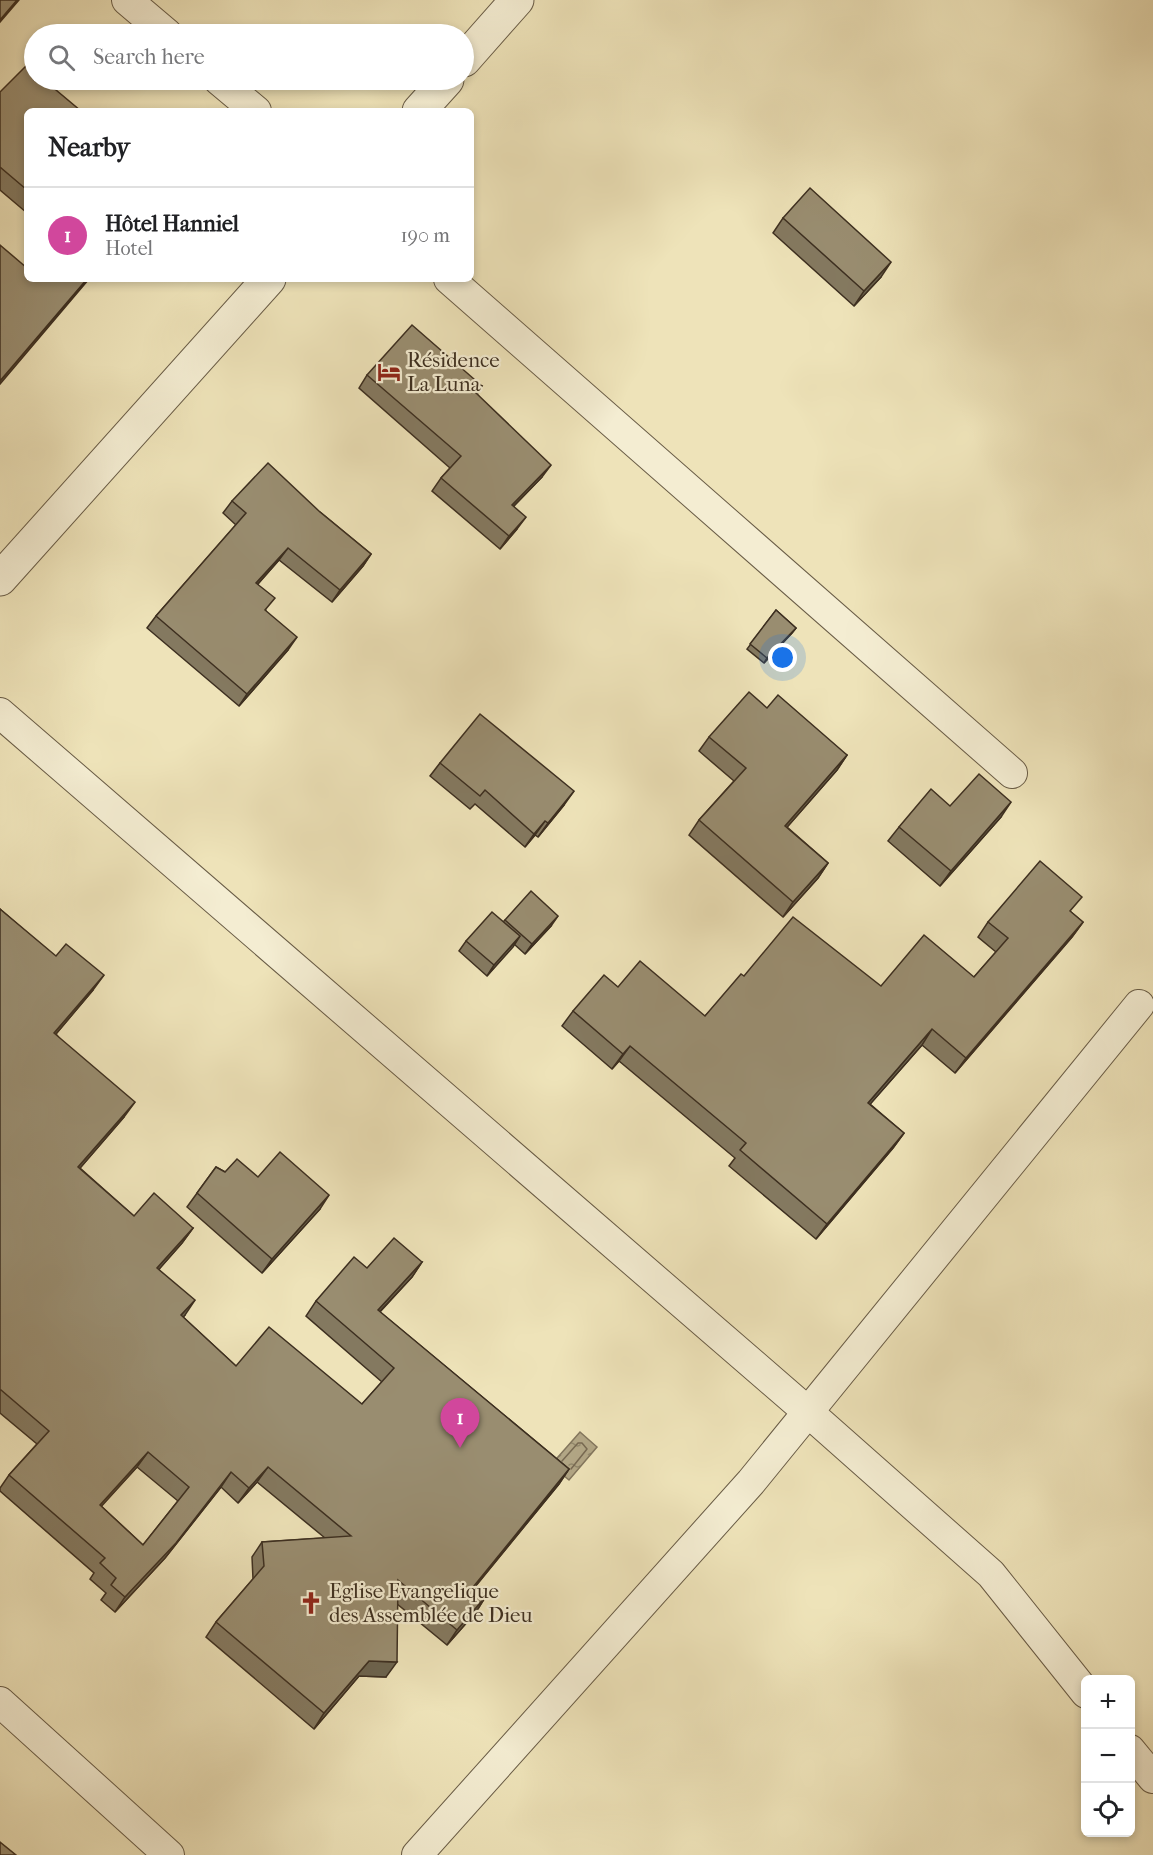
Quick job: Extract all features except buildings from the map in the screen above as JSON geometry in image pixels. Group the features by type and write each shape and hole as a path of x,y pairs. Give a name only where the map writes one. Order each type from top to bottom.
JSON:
{"street":[{"path":"127,0 155,24"},
{"path":"474,49 517,0"},
{"path":"231,90 252,108"},
{"path":"422,108 438,90"},
{"path":"0,579 266,282"},
{"path":"452,282 1012,773"},
{"path":"0,713 808,1412 991,1574 1081,1687"},
{"path":"417,1855 752,1482 1139,1005"},
{"path":"0,1702 169,1855"},
{"path":"1135,1755 1153,1778"}],"water":[{"path":"580,1432 597,1447 569,1480 551,1465"}],"place":[{"name":"Résidence La Luna","path":"389,372"},
{"name":"Hôtel Hanniel","path":"460,1448"},
{"name":"Eglise Evangelique des Assemblée de Dieu","path":"311,1603"}]}
